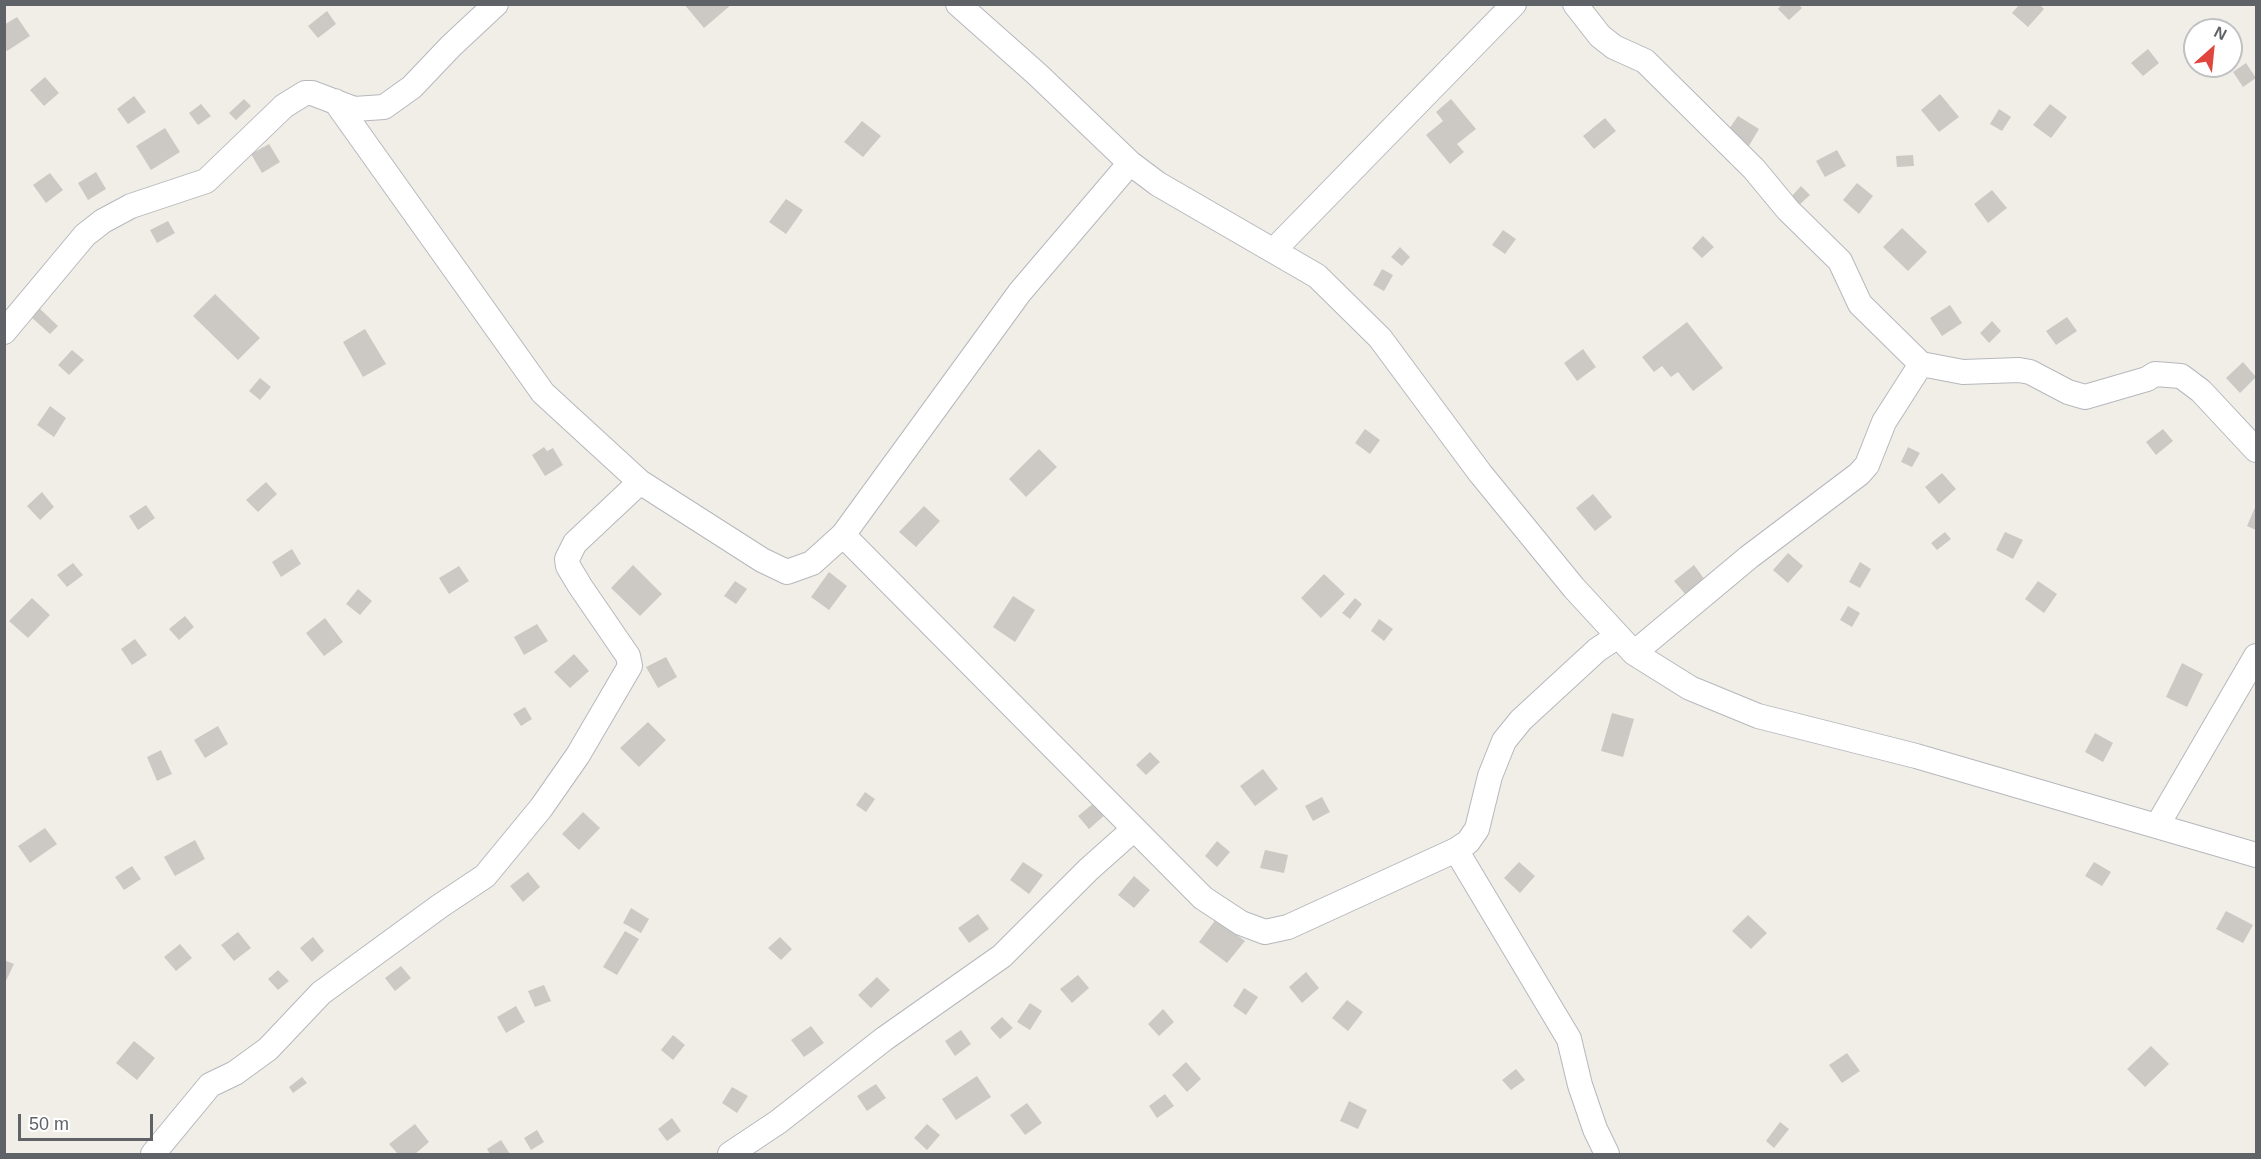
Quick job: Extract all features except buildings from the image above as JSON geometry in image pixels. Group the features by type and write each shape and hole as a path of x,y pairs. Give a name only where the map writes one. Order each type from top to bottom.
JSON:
{"street":[{"path":"4,332 85,235 103,222 131,206 206,181 295,98 312,93 354,109 384,106 412,87 451,45 496,4"},
{"path":"958,4 1038,75 1130,162 1158,184 1317,276 1380,338 1480,473 1574,588 1626,644 1690,688 1758,716 1916,756 2256,855"},
{"path":"1274,250 1514,4"},
{"path":"1575,4 1600,36 1614,46 1645,61 1754,169 1788,210 1840,261 1860,304 1921,364 1963,372 2019,370 2030,372 2068,392 2085,397 2146,379 2155,374 2181,376 2201,391 2256,450"},
{"path":"335,101 543,393 640,482 762,561 787,572 812,563 843,535 1020,292 1130,162"},
{"path":"843,535 1203,898 1241,923 1265,932 1288,927 1468,843 1477,829 1490,776 1504,741 1529,712 1597,650 1626,644 1749,557 1859,474 1867,465 1884,422 1921,364"},
{"path":"153,1155 210,1085 236,1073 268,1049 321,993 485,876 541,808 578,755 630,666 628,656 580,586 568,566 567,559 575,543 640,482"},
{"path":"2157,826 2256,656"},
{"path":"730,1155 778,1122 884,1039 1002,956 1089,869 1134,829"},
{"path":"1456,850 1569,1039 1580,1086 1594,1129 1607,1155"}]}
